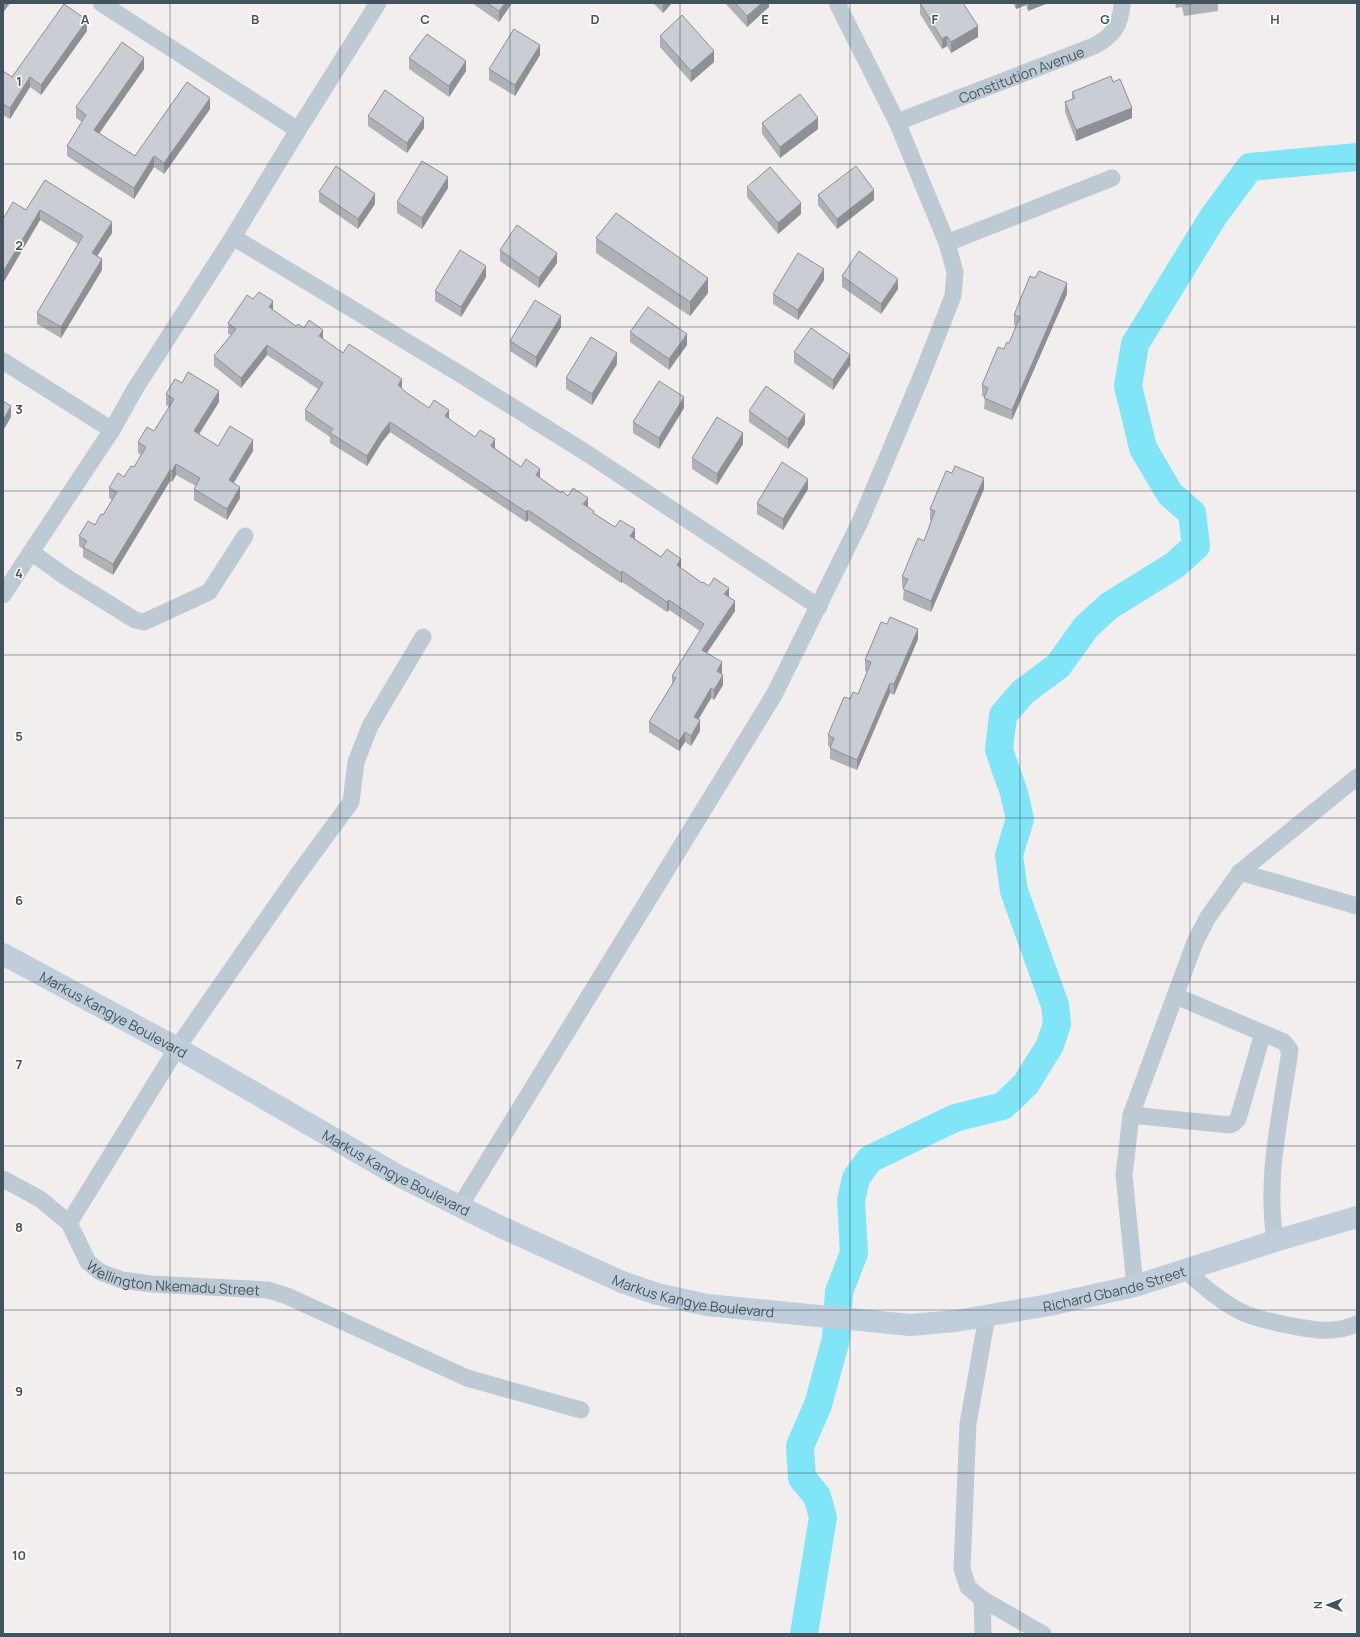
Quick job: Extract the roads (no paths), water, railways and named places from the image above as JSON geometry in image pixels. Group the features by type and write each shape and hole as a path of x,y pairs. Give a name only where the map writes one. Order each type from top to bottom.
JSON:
{"street":[{"path":"101,3 298,130"},
{"path":"3,595 112,430 135,389 233,237 378,3"},
{"path":"460,1206 774,695 860,522 921,377 953,296 955,272 947,243 897,122 837,3"},
{"name":"Constitution Avenue","path":"897,122 1105,41 1116,28 1122,3"},
{"path":"947,243 1112,178"},
{"path":"233,237 460,374 588,454 819,607"},
{"path":"3,361 112,430"},
{"path":"31,552 66,577 135,620 144,622 209,592 245,536"},
{"path":"3,1179 40,1199 69,1223 177,1048 296,877 351,802 356,762 370,726 423,637"},
{"path":"1135,1286 1124,1175 1131,1115 1202,926 1240,872 1357,777"},
{"path":"1240,872 1357,906"},
{"name":"Markus Kangye Boulevard","path":"3,954 177,1048 397,1175 502,1227 622,1282 657,1294 707,1305 865,1320"},
{"path":"1176,996 1284,1042 1290,1050 1284,1094 1275,1141 1271,1188 1271,1218 1274,1241"},
{"path":"1131,1115 1230,1125 1234,1123 1238,1119 1262,1032"},
{"name":"Richard Gbande Street","path":"865,1320 910,1325 956,1321 1049,1305 1135,1286 1274,1241 1357,1217"},
{"name":"Wellington Nkemadu Street","path":"69,1223 88,1262 100,1272 122,1280 151,1284 268,1290 287,1296 466,1378 581,1410"},
{"path":"1184,1269 1210,1292 1245,1314 1314,1330 1344,1329 1357,1324"},
{"path":"987,1316 968,1424 962,1569 968,1587 982,1599 1043,1634"},
{"path":"982,1599 984,1634"}],"waterway":[{"path":"804,1634 823,1517 817,1496 802,1478 800,1446 818,1405 836,1339 839,1292 854,1253 851,1201 856,1178 870,1159 955,1118 1003,1106 1026,1084 1050,1045 1057,1024 1055,1005 1014,891 1009,855 1020,819 1014,793 999,750 1003,715 1023,692 1058,666 1086,627 1109,606 1175,565 1196,546 1192,513 1170,494 1143,448 1128,386 1135,344 1213,217 1250,167 1357,157"}]}
